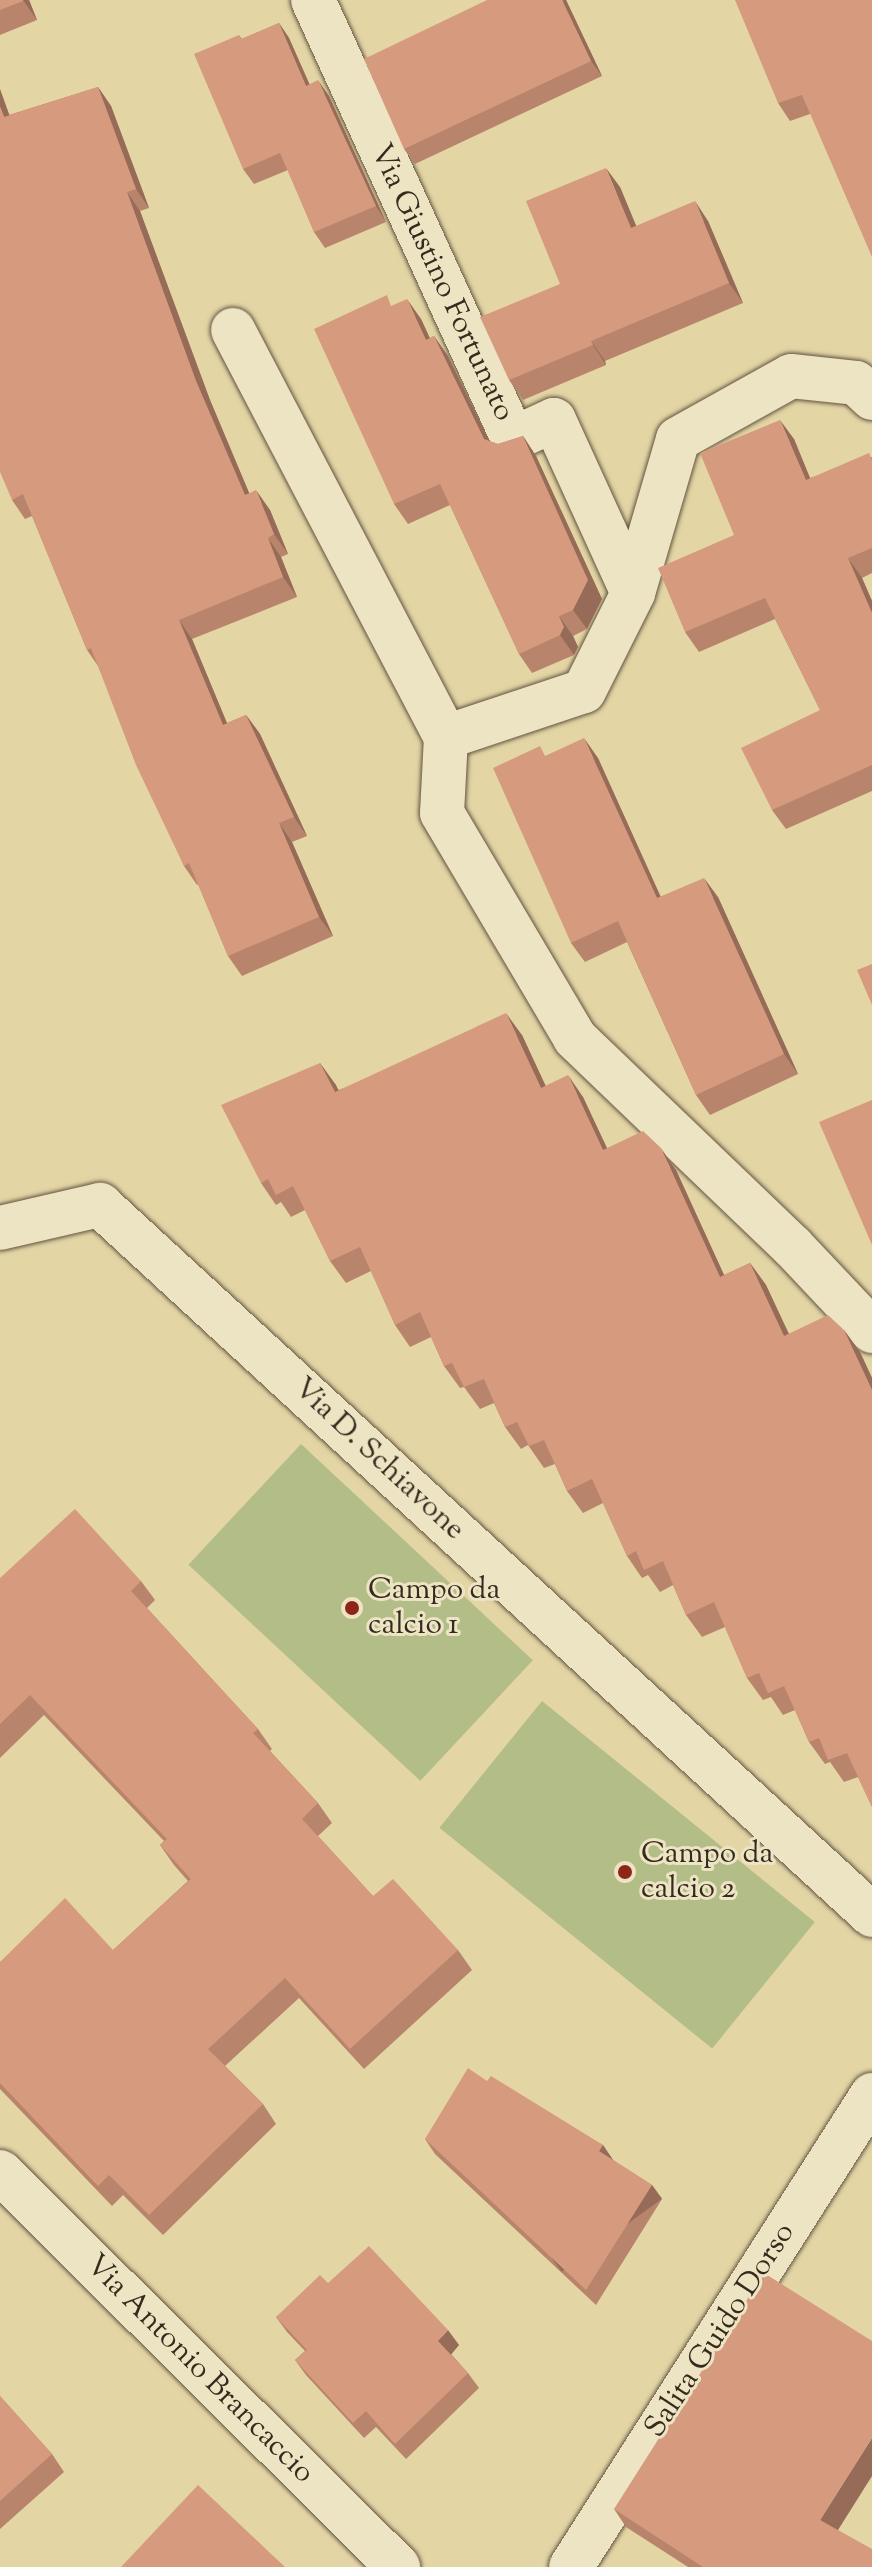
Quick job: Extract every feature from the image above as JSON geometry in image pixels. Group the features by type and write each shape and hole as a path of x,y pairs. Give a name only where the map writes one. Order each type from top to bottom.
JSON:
{"street":[{"name":"Via Giustino Fortunato","path":"313,0 513,439 554,420 633,593"},
{"path":"233,330 446,737 442,813 575,1038 792,1246 872,1331"},
{"path":"446,737 584,691 633,593 678,439 791,376 856,383 872,398"},
{"name":"Via D. Schiavone","path":"0,1228 100,1205 872,1915"},
{"name":"Salita Guido Dorso","path":"571,2567 872,2095"},
{"name":"Via Antonio Brancaccio","path":"0,2172 398,2567"}],"green space":[{"name":"Campo da calcio 1","path":"301,1444 533,1660 420,1781 188,1565"},
{"name":"Campo da calcio 2","path":"542,1701 815,1922 712,2049 439,1828"}],"building":[{"path":"0,0 23,0 23,1 0,10"},
{"path":"487,0 562,0 591,61 404,149 364,59"},
{"path":"735,0 872,0 872,257 802,95 778,103"},
{"path":"279,23 306,86 318,80 376,206 314,232 280,153 243,169 194,54 239,35 241,39"},
{"path":"98,87 136,189 127,192 196,381 245,495 256,490 274,534 268,538 283,577 179,620 223,725 246,715 294,817 279,823 319,917 228,956 189,863 184,866 136,765 91,648 87,650 23,494 12,500 0,472 0,107 4,117"},
{"path":"606,168 631,228 695,201 729,283 591,341 593,345 509,380 480,317 560,284 526,201"},
{"path":"387,295 391,306 407,299 426,340 434,336 484,439 498,444 523,436 588,580 573,610 559,616 564,627 560,635 519,654 440,484 394,504 314,329"},
{"path":"780,420 806,480 869,453 872,460 872,548 848,558 872,613 872,765 772,810 741,748 820,710 765,598 685,632 658,568 734,535 700,453"},
{"path":"584,738 657,898 704,878 784,1054 696,1095 618,921 571,943 493,768 540,746 545,756"},
{"path":"872,964 872,1005 857,970"},
{"path":"506,1013 541,1088 568,1075 603,1150 643,1131 661,1148 720,1277 750,1263 784,1336 828,1315 844,1330 872,1390 872,1805 847,1753 828,1760 819,1738 809,1742 784,1686 768,1693 759,1673 747,1678 714,1602 686,1615 663,1561 644,1570 636,1551 627,1556 592,1479 567,1491 544,1440 529,1446 517,1422 505,1427 484,1379 464,1387 452,1363 444,1366 420,1312 395,1325 360,1247 330,1261 293,1186 276,1195 268,1179 261,1183 221,1105 320,1063 335,1092"},
{"path":"872,1100 872,1245 819,1122"},
{"path":"75,1509 141,1581 131,1591 258,1729 253,1733 318,1803 302,1819 373,1896 393,1879 458,1950 350,2049 285,1978 208,2049 263,2104 149,2215 109,2175 98,2186 0,2083 0,1962 65,1898 113,1950 191,1879 160,1845 167,1839 30,1695 0,1724 0,1578"},
{"path":"468,2068 487,2081 491,2076 603,2145 599,2151 652,2185 586,2290 425,2139"},
{"path":"369,2246 448,2330 438,2341 468,2373 395,2444 366,2411 353,2423 295,2360 307,2350 276,2317 320,2275 328,2283"},
{"path":"764,2273 872,2341 872,2438 820,2520 872,2549 872,2567 703,2567 614,2509"},
{"path":"0,2396 52,2454 0,2501"},
{"path":"198,2485 285,2567 121,2567"}],"place":[{"name":"Campo da calcio 1","path":"352,1608"},
{"name":"Campo da calcio 2","path":"625,1872"}]}
